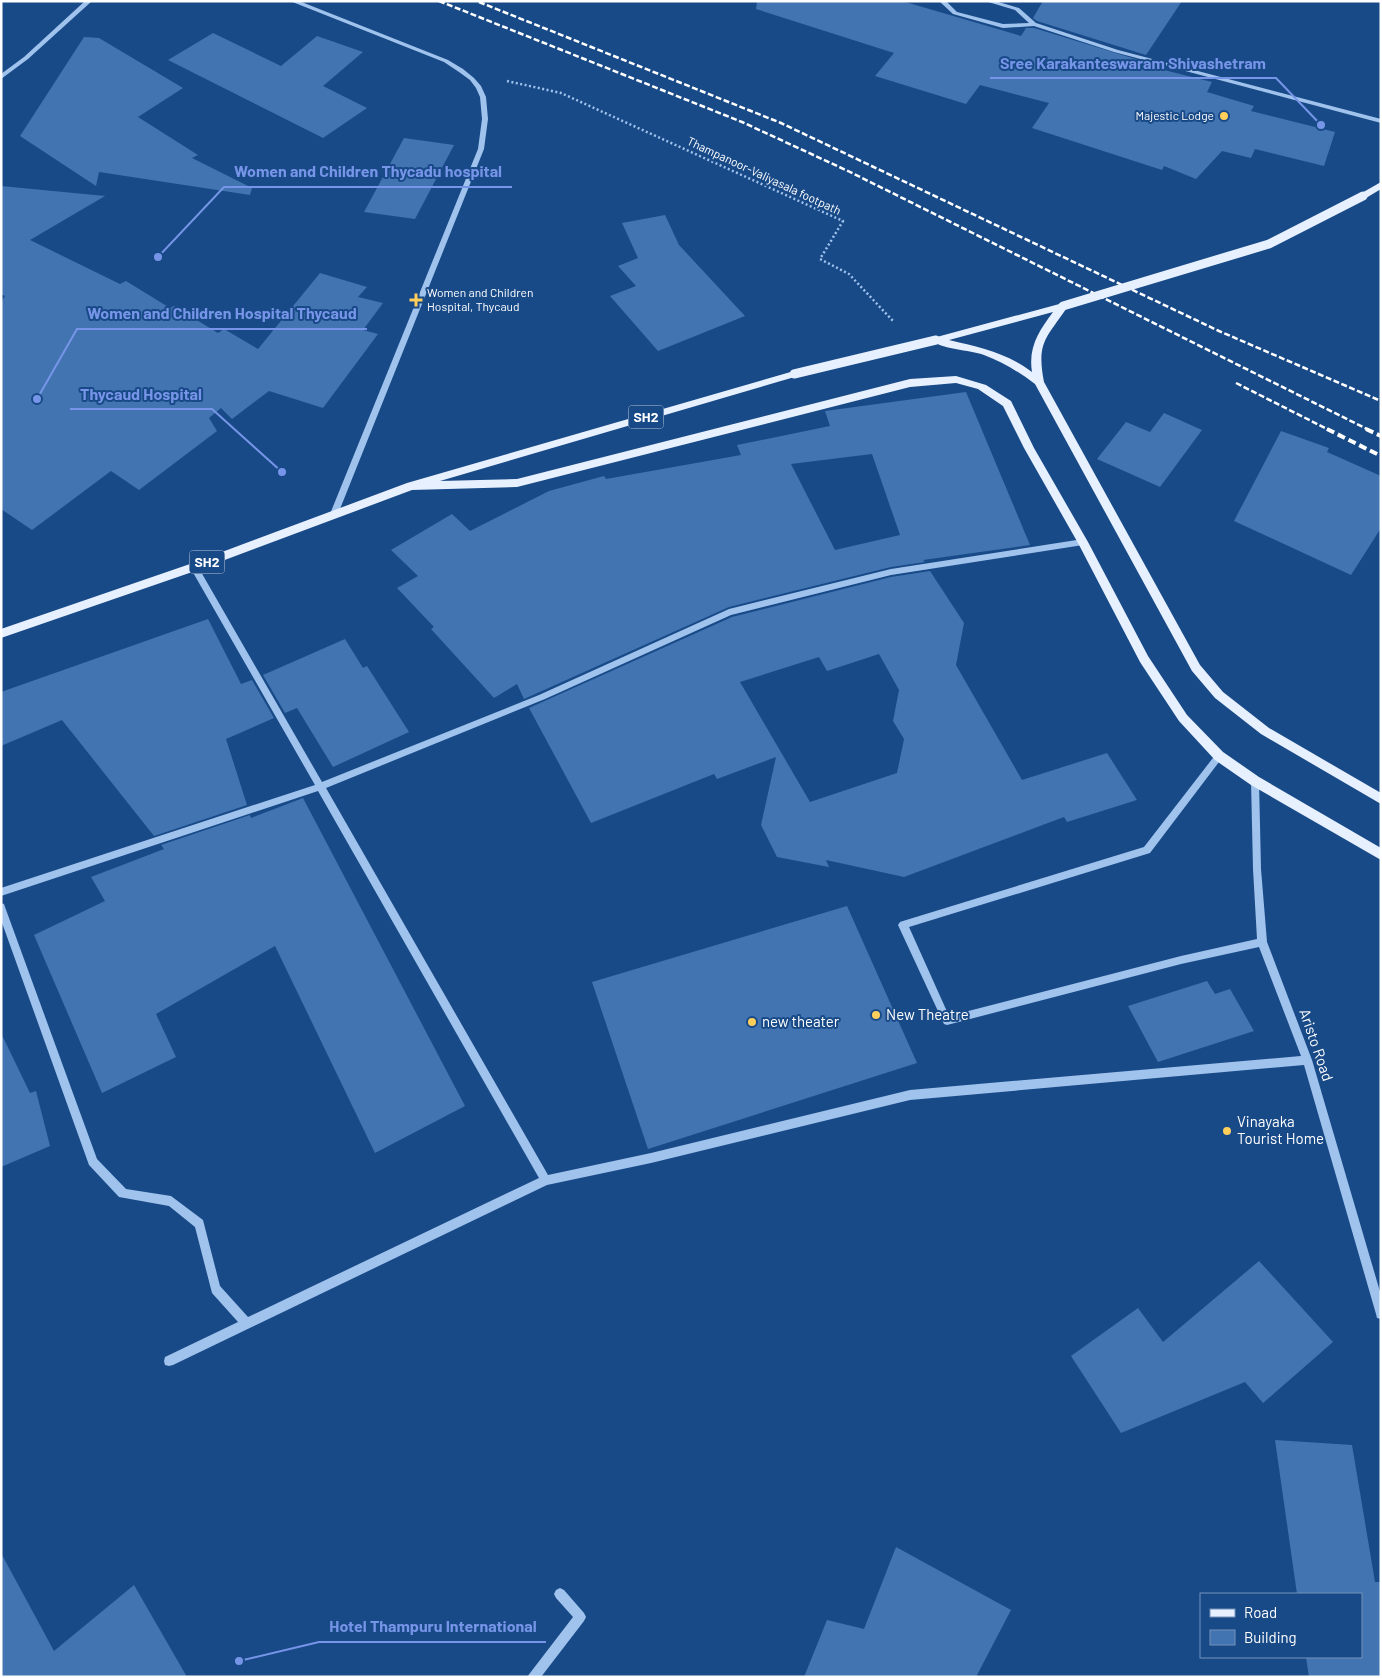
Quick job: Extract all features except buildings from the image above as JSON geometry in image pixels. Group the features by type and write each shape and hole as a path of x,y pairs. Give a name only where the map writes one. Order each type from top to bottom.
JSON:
{"main road":[{"path":"1381,185 1269,244 1063,306 1038,341 1034,361 1039,382 1196,668 1219,695 1265,731 1381,799"},
{"name":"SH2","path":"1,634 194,567 411,486 794,374 936,340 1063,306"},
{"path":"936,340 984,351 1012,363 1039,382"},
{"path":"411,486 517,483 910,383 956,379 982,386 1007,404 1029,448 1083,542 1144,659 1183,718 1220,756 1255,781 1381,855"}],"street":[{"path":"1,77 26,58 88,1"},
{"path":"293,1 446,61 466,72 480,85 486,111 480,149 334,514"},
{"path":"942,1 955,13 1003,26 1034,24 1116,51 1381,121"},
{"path":"988,1 1017,9 1034,24"},
{"path":"1017,9 1023,1"},
{"path":"1,892 320,787 542,698 729,612 891,572 1083,542"},
{"path":"194,567 546,1180"},
{"path":"1220,756 1147,850 903,924 947,1022 1181,960 1262,942"},
{"name":"Aristo Road","path":"1255,781 1257,869 1262,942 1307,1060 1381,1314"},
{"path":"1,907 94,1162 123,1194 171,1201 199,1224 216,1289 246,1323"},
{"path":"169,1361 546,1180 651,1158 910,1095 1307,1060"},
{"path":"533,1677 580,1617 560,1594"}],"path":[{"name":"Thampanoor-Valiyasala footpath","path":"466,72 561,93 843,222 820,259 850,274 915,345"}],"railway":[{"path":"439,1 742,122 848,171 1369,430"},
{"path":"479,2 781,123 1219,331 1381,401"},
{"path":"1236,383 1329,430"},
{"path":"1366,429 1381,436"},
{"path":"1329,430 1381,456"}],"place":[{"name":"Majestic Lodge","path":"1224,116"},
{"name":"Sree Karakanteswaram Shivashetram","path":"1321,125"},
{"name":"Women and Children Thycadu hospital","path":"158,257"},
{"name":"Women and Children Hospital, Thycaud","path":"416,300"},
{"name":"Women and Children Hospital Thycaud","path":"37,399"},
{"name":"Thycaud Hospital","path":"282,472"},
{"name":"New Theatre","path":"876,1015"},
{"name":"new theater","path":"752,1022"},
{"name":"Vinayaka Tourist Home","path":"1227,1131"},
{"name":"Hotel Thampuru International","path":"239,1661"}]}
